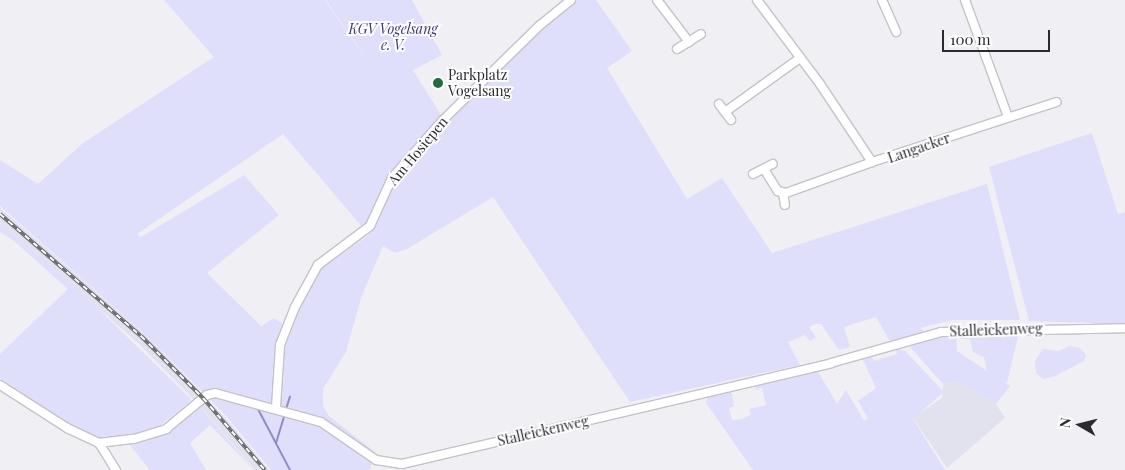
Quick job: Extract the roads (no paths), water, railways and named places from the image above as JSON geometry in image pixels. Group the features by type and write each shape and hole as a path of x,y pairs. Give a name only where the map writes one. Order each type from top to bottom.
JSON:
{"street":[{"name":"Am Hosiepen","path":"279,408 280,345 295,307 318,265 370,226 392,178 442,121 539,26 571,0"},
{"path":"657,0 689,42"},
{"name":"Langacker","path":"757,0 872,162 1057,102"},
{"path":"882,0 896,32"},
{"path":"965,0 1008,117"},
{"path":"677,49 701,34"},
{"path":"725,112 800,58"},
{"path":"719,104 731,120"},
{"path":"783,193 872,162"},
{"path":"753,174 773,164"},
{"path":"764,169 783,193 785,205"},
{"name":"Stalleickenweg","path":"99,443 134,439 166,429 211,393 279,408 321,422 376,460 402,464 831,363 940,332 1125,328"},
{"path":"0,385 67,428 99,443 116,470"}],"waterway":[{"path":"286,409 290,397"},
{"path":"258,409 290,470"},
{"path":"276,443 285,414"}],"railway":[{"path":"0,214 141,336 203,398 265,470"}],"place":[{"name":"Parkplatz Vogelsang","path":"438,83"}],"park label":[{"name":"KGV Vogelsang e. V.","path":"393,38"}]}
